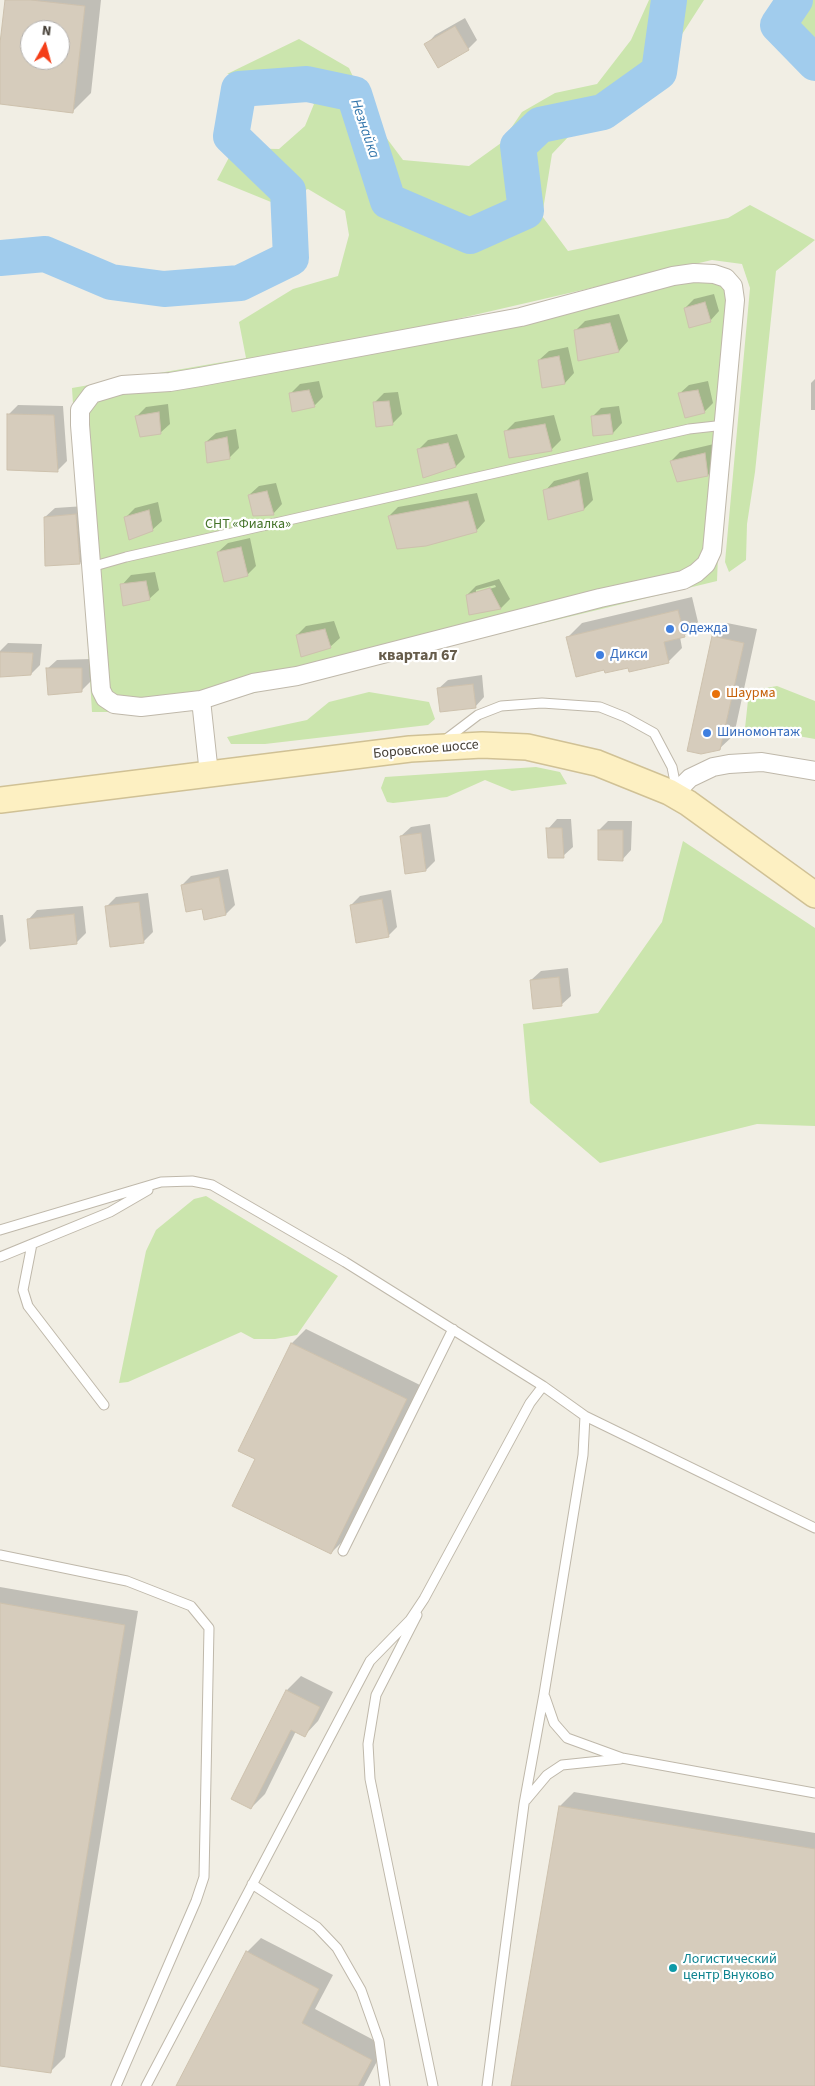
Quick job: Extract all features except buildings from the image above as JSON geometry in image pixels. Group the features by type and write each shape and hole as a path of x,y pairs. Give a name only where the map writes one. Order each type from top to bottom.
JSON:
{"main road":[{"name":"Боровское шоссе","path":"0,800 435,747 502,746 544,750 597,763 678,796 815,895"}],"street":[{"path":"694,273 714,274 726,278 733,286 735,300 724,425 712,551 706,564 696,574 682,580 600,598 297,676 253,683 202,700 141,707 114,704 105,698 102,690 80,410 92,394 104,388 200,377 468,327 521,317 673,276 694,273"},
{"path":"202,700 209,774"},
{"path":"678,796 682,786 690,778 713,767 729,764 762,762 815,771"}],"lane":[{"path":"92,567 135,554 679,431 724,425"},
{"path":"435,747 478,715 501,706 542,703 600,708 625,717 654,733 672,768 678,796"},
{"path":"0,1230 161,1182 192,1181 212,1185 345,1262 543,1386 585,1416 815,1528"},
{"path":"0,1257 110,1212 161,1182"},
{"path":"32,1244 22,1290 28,1306 104,1405"},
{"path":"343,1551 453,1330"},
{"path":"434,2086 370,1779 368,1744 376,1695 424,1599 530,1403 543,1386"},
{"path":"486,2086 524,1804 583,1455 585,1416"},
{"path":"0,1555 126,1581 191,1606 209,1628 204,1877 196,1901 116,2086"},
{"path":"146,2086 370,1661 410,1620 424,1599"},
{"path":"544,1694 554,1723 567,1738 622,1758 815,1793"},
{"path":"524,1804 535,1787 547,1775 562,1765 622,1758"},
{"path":"252,1884 318,1927 337,1948 361,1990 380,2041 385,2086"}],"green space":[{"name":"СНТ «Фиалка»","path":"649,0 704,0 650,84 570,135 552,154 542,216 568,251 728,218 750,205 815,240 776,271 755,472 747,524 746,560 729,572 725,562 750,288 742,264 712,260 418,328 709,279 723,286 728,302 717,581 217,702 127,712 92,712 72,388 246,358 239,322 293,289 338,276 349,235 345,211 308,189 271,202 217,180 234,148 279,149 305,126 314,104 264,75 227,74 299,39 349,68 373,120 403,160 469,166 501,143 522,112 555,93 597,84 631,40"},
{"path":"777,0 815,0 815,43 788,9"},
{"path":"777,686 815,701 815,739 798,736 769,737 745,728 749,691"},
{"path":"369,692 429,702 435,719 428,725 265,744 231,744 227,737 307,720 329,702"},
{"path":"536,767 560,772 567,784 512,791 485,780 447,797 393,803 387,802 381,788 385,777"},
{"path":"683,841 815,928 815,1126 757,1124 600,1163 530,1103 523,1024 598,1013 662,922"},
{"path":"206,1196 338,1276 297,1335 275,1339 254,1339 241,1332 128,1382 119,1383 146,1251 156,1230 194,1199"}],"waterway":[{"name":"Незнайка","path":"0,258 45,254 111,282 164,289 240,283 291,258 288,191 231,136 239,89 307,84 354,94 388,201 470,236 526,211 518,146 540,125 603,112 659,72 669,0"},
{"name":"Незнайка","path":"795,0 778,25 815,63"}],"place":[{"name":"Одежда","path":"670,629"},
{"name":"Дикси","path":"600,655"},
{"name":"Шаурма","path":"716,694"},
{"name":"Шиномонтаж","path":"707,733"},
{"name":"Логистический центр Внуково","path":"673,1968"}],"district":[{"name":"квартал 67","path":"418,656"}]}
